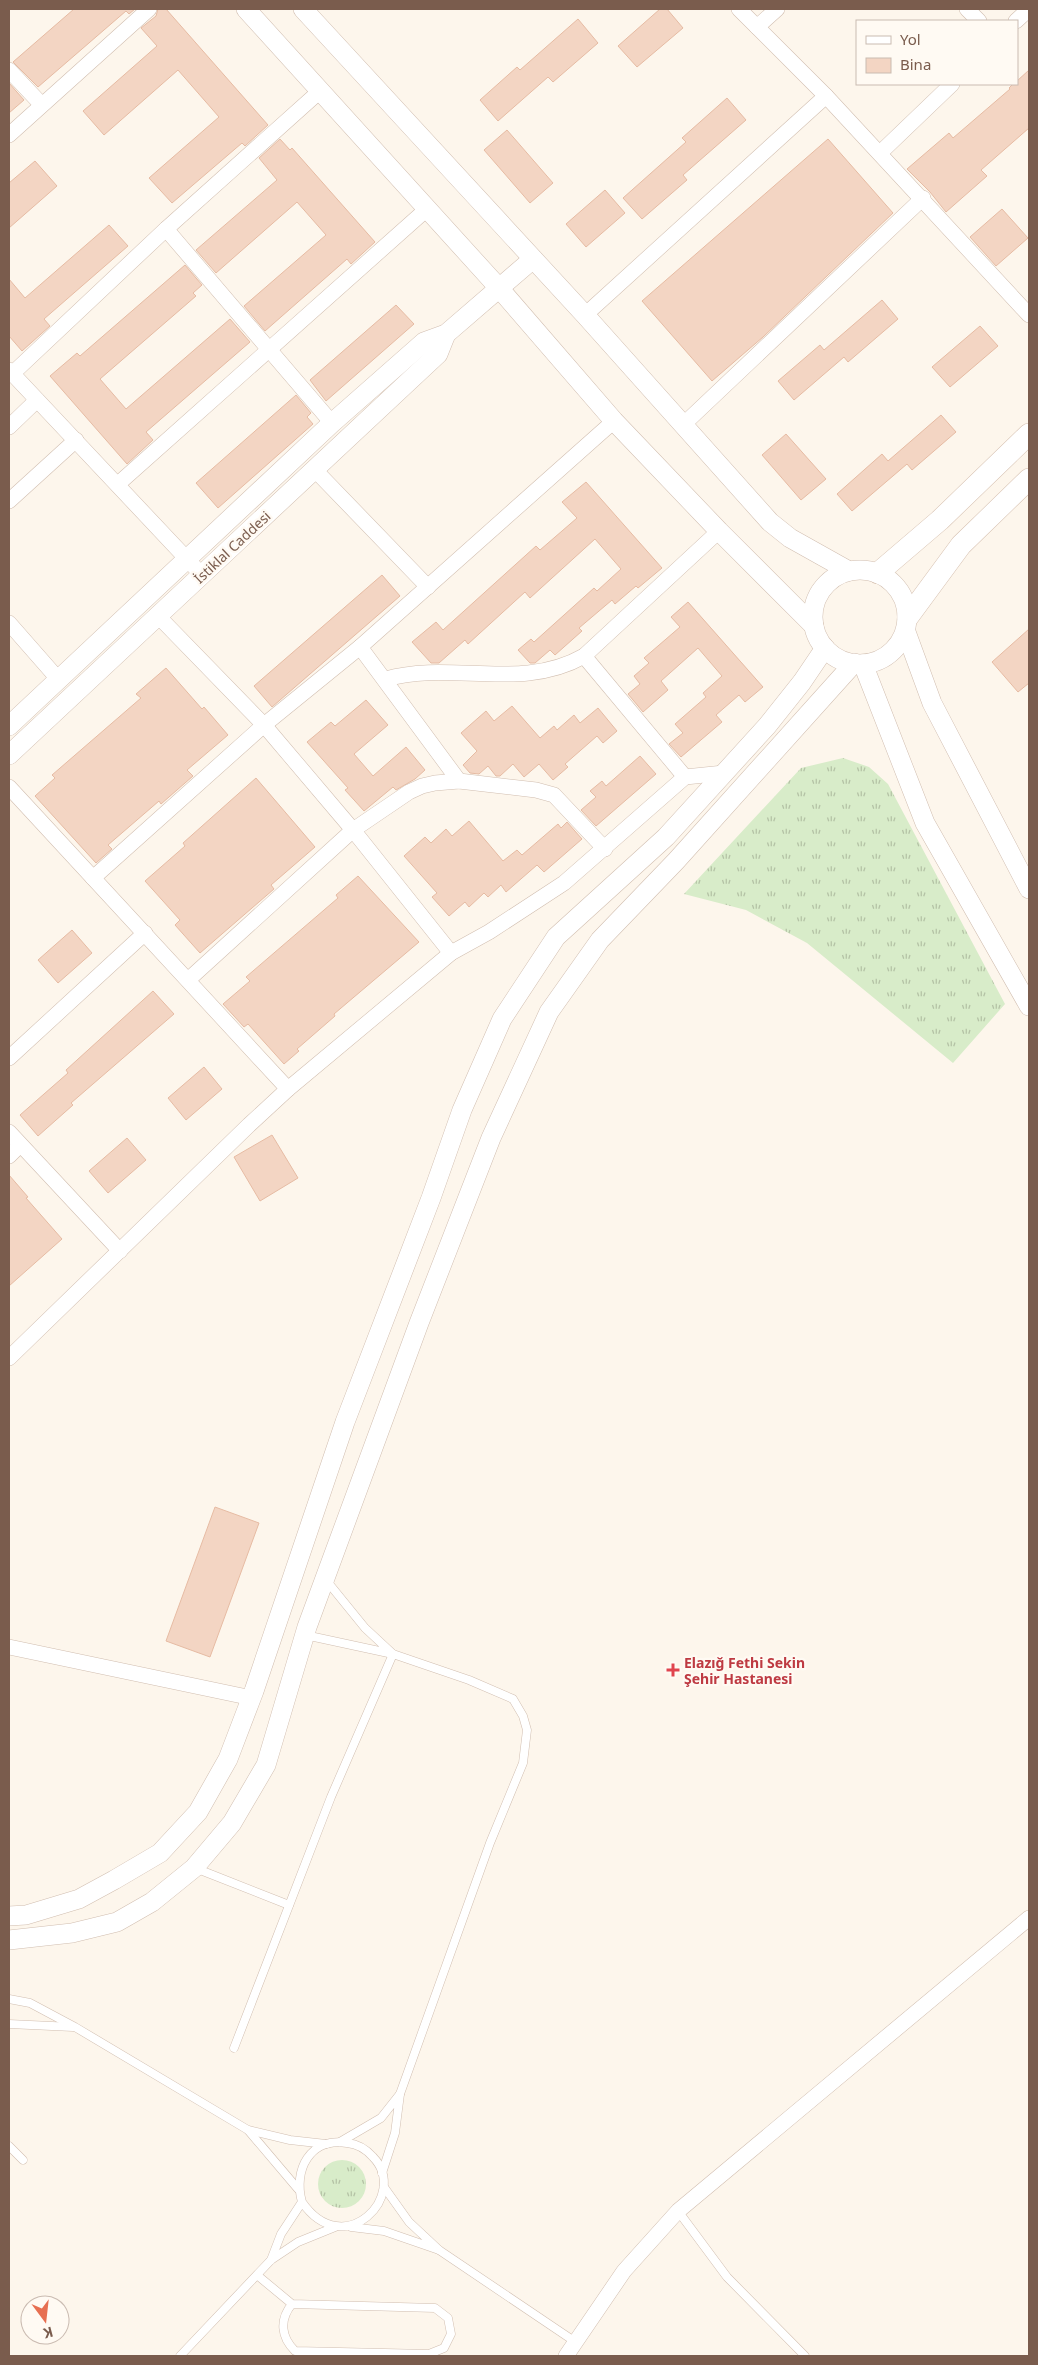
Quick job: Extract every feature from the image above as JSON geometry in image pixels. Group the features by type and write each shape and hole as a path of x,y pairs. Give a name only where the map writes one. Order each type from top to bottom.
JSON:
{"main road":[{"path":"878,573 940,520 1029,434"},
{"path":"907,625 961,545 1029,479"}],"street":[{"path":"9,134 150,9"},
{"path":"246,9 428,208 614,420 719,531 814,626"},
{"path":"304,9 585,315 770,522 790,538 849,571"},
{"path":"739,9 826,96 923,198 1029,314"},
{"path":"757,27 777,9"},
{"path":"967,9 978,20"},
{"path":"1017,20 1029,9"},
{"path":"9,70 41,104"},
{"path":"880,153 951,85"},
{"path":"202,575 11,372 166,229 320,91"},
{"path":"585,315 826,96"},
{"path":"684,424 923,198"},
{"path":"118,484 428,208"},
{"path":"166,229 332,424"},
{"name":"İstiklal Caddesi","path":"9,726 189,560 332,424 424,342 446,334 533,259"},
{"name":"İstiklal Caddesi","path":"9,755 159,617 438,354 446,334"},
{"path":"9,428 37,400"},
{"path":"93,878 264,726 360,647 614,420"},
{"path":"9,501 76,440"},
{"path":"314,470 428,587"},
{"path":"386,679 408,674 536,673 554,670 584,656 719,531"},
{"path":"907,625 899,644 889,654 877,662 858,664 836,657 825,648 818,638 814,626 813,613 816,599 824,586 836,576 849,571 864,570 878,573 891,580 900,591 906,604 907,625 932,702 1029,889"},
{"path":"159,617 264,726 353,830 451,953"},
{"path":"9,624 59,680"},
{"path":"360,647 386,679 459,781"},
{"path":"9,1916 26,1915 79,1899 160,1853 198,1812 228,1759 252,1698 345,1422 462,1110 502,1019 556,937 666,837 767,726 802,682 825,648"},
{"path":"584,656 685,777"},
{"path":"858,664 925,823 1029,1006"},
{"path":"9,1940 72,1933 117,1922 152,1902 194,1868 232,1823 266,1765 305,1635 418,1323 491,1138 549,1012 600,940 676,861 858,664"},
{"path":"9,1357 288,1089 451,953 528,908 564,883 685,777 724,772"},
{"path":"188,980 353,830 409,792 422,786 459,781 536,790 554,795 605,849"},
{"path":"9,787 288,1089"},
{"path":"9,1058 145,933"},
{"path":"9,1132 120,1251"},
{"path":"9,1156 20,1145"},
{"path":"9,1647 69,1658 252,1698"},
{"path":"566,2356 574,2341 624,2271 678,2211 1029,1918"}],"lane":[{"path":"325,1579 365,1628 393,1654"},
{"path":"305,1635 393,1654 469,1680 513,1699 523,1716 527,1730 523,1763 490,1844 400,2094 395,2133 382,2173"},
{"path":"234,2048 331,1797 393,1654"},
{"path":"194,1868 289,1905"},
{"path":"9,1999 30,2003 75,2027 248,2130 290,2140 326,2144 340,2142 354,2144 367,2150 376,2160 382,2173 384,2187 380,2201 373,2212 362,2221 349,2226"},
{"path":"9,2024 75,2027"},
{"path":"340,2142 381,2118 400,2094"},
{"path":"248,2130 298,2189"},
{"path":"326,2144 314,2151 305,2162 299,2174 298,2189 302,2202 310,2214 321,2222 335,2227"},
{"path":"9,2146 23,2160"},
{"path":"384,2187 409,2222 439,2250 574,2341"},
{"path":"271,2260 281,2234 302,2202"},
{"path":"678,2211 727,2277 805,2356"},
{"path":"180,2356 271,2260 298,2242 335,2227 349,2226 384,2231 439,2250"},
{"path":"256,2275 292,2304 435,2308 448,2318 451,2334 444,2348 429,2354 295,2351 284,2337 283,2328 287,2311 292,2304"}],"green space":[{"path":"843,758 869,767 888,784 1005,1004 953,1063 807,943 746,910 684,894 801,768"},
{"path":"342,2160 351,2162 359,2167 364,2175 366,2184 364,2193 359,2201 351,2206 342,2208 333,2206 325,2201 320,2193 318,2184 320,2175 325,2167 333,2162"}],"building":[{"path":"74,9 135,9 129,14 126,11 38,87 13,62"},
{"path":"158,9 166,9 268,125 245,146 242,143 172,203 149,178 219,117 178,70 104,135 83,111 157,46 141,28 156,16"},
{"path":"660,9 667,9 683,28 637,67 618,46"},
{"path":"578,19 598,43 553,82 548,77 498,121 480,100 517,67 520,70"},
{"path":"1029,70 1029,128 981,170 987,176 946,212 930,192 907,169 949,133 953,138 1010,89 1012,85 1018,85 1018,80"},
{"path":"9,83 24,100 9,113"},
{"path":"727,98 746,120 683,175 687,180 642,219 623,198 686,142 682,138"},
{"path":"507,130 553,183 530,203 484,150"},
{"path":"280,139 290,150 292,148 375,242 351,264 347,259 265,331 244,306 326,235 297,202 216,273 196,250 277,180 259,158"},
{"path":"828,139 893,213 763,337 712,381 642,301"},
{"path":"35,161 57,186 9,228 9,183"},
{"path":"605,190 625,213 586,247 566,224"},
{"path":"1002,209 1028,238 996,266 970,237"},
{"path":"109,225 128,246 44,319 50,326 22,351 9,336 9,279 25,298"},
{"path":"185,265 202,285 193,293 196,296 100,379 126,409 230,319 250,342 146,432 153,440 127,464 50,376 77,353 80,356"},
{"path":"882,300 898,319 848,362 844,357 794,400 778,381 820,345 824,350"},
{"path":"396,305 414,324 326,401 310,380"},
{"path":"980,326 998,346 950,387 932,367"},
{"path":"296,395 311,413 307,417 313,424 218,508 196,483"},
{"path":"941,415 956,432 912,470 907,464 852,511 837,494 882,454 888,461"},
{"path":"786,434 826,479 801,500 762,455"},
{"path":"586,482 662,568 638,588 636,586 615,604 612,600 579,628 582,631 555,655 550,650 535,663 530,663 518,650 531,639 534,642 594,588 597,591 621,569 595,539 530,598 525,592 468,644 465,640 439,663 431,663 412,642 436,622 443,630 536,546 540,550 577,518 562,502"},
{"path":"382,575 400,596 272,707 254,686"},
{"path":"688,602 763,687 745,702 739,695 716,715 722,722 681,757 669,744 683,733 675,724 706,697 703,693 722,676 698,648 661,681 668,690 643,712 628,694 640,684 634,676 649,663 644,658 680,627 671,617"},
{"path":"1029,629 1029,683 1018,692 992,662"},
{"path":"166,668 228,735 187,770 193,776 161,804 159,801 108,845 112,849 96,863 35,796 55,778 52,775 141,698 136,694"},
{"path":"366,700 388,725 354,754 373,776 406,747 425,770 415,779 396,790 393,787 364,811 345,790 348,788 307,742 331,722 335,726"},
{"path":"512,706 540,738 554,726 557,730 574,715 580,723 598,708 617,731 603,743 597,736 565,764 568,767 553,780 539,764 524,777 513,764 500,776 496,776 488,766 479,774 470,773 463,765 477,751 461,733 486,711 494,721"},
{"path":"640,756 656,774 596,826 581,810 596,797 590,791 602,781 606,786"},
{"path":"256,778 315,847 271,885 274,889 200,953 175,925 180,920 145,881 185,846 183,843"},
{"path":"469,821 503,861 517,850 522,855 558,824 561,828 567,822 582,839 544,872 537,865 506,892 501,885 488,897 484,893 469,907 465,902 449,916 432,897 437,893 404,856 425,837 431,843 446,829 452,836"},
{"path":"358,876 419,942 334,1014 335,1016 297,1049 299,1051 284,1064 248,1024 244,1027 223,1004 250,981 246,977 338,898 336,895"},
{"path":"72,930 92,953 58,983 38,960"},
{"path":"153,991 174,1014 71,1103 73,1105 38,1136 20,1115 68,1073 66,1070"},
{"path":"204,1067 222,1089 186,1120 168,1098"},
{"path":"272,1135 298,1178 260,1201 234,1157"},
{"path":"127,1138 146,1160 108,1193 89,1171"},
{"path":"9,1175 28,1197 26,1198 62,1239 9,1286"},
{"path":"215,1507 259,1523 210,1657 166,1641"}],"place":[{"name":"Elazığ Fethi Sekin Şehir Hastanesi","path":"673,1670"}]}
